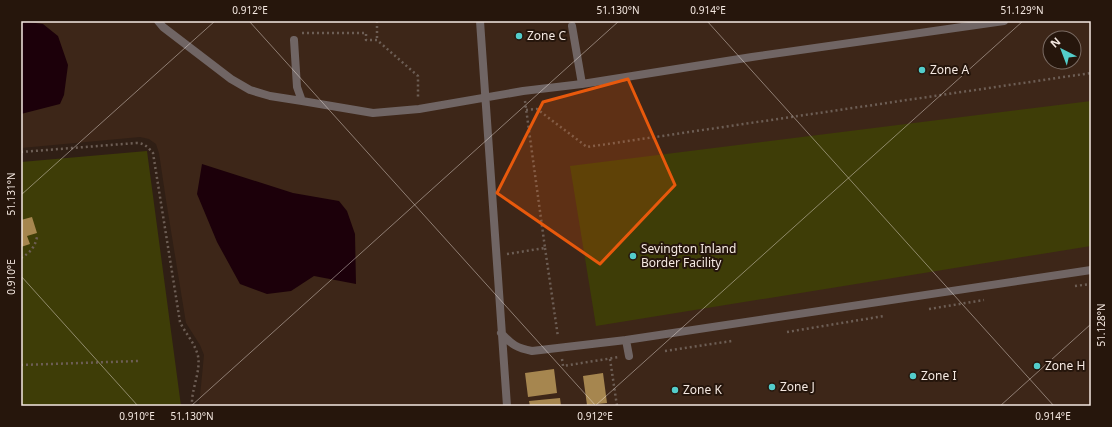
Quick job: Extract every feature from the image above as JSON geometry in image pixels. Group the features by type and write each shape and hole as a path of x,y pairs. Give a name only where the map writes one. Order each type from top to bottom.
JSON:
{"lane":[{"path":"158,21 163,27 231,79 250,90 270,96 373,113 419,109 523,91 582,84 760,56 1004,21"},
{"path":"480,21 507,406"},
{"path":"572,26 582,84"},
{"path":"294,40 298,87 302,101"},
{"path":"501,333 510,343 520,349 532,351 626,340 1091,270"},
{"path":"626,340 629,356"}],"path":[{"path":"377,21 377,40"},
{"path":"301,33 366,33 366,40 377,40 418,76 419,109"},
{"path":"526,110 536,109 587,147 1091,73"},
{"path":"523,91 559,348 563,366 629,356"},
{"path":"21,152 143,143 153,153 180,322 194,344 198,356 198,366 192,395 192,406"},
{"path":"21,258 27,255 35,246 37,237"},
{"path":"496,255 545,248"},
{"path":"1071,287 1091,284"},
{"path":"929,309 989,299"},
{"path":"787,332 884,316"},
{"path":"665,351 732,341"},
{"path":"610,358 617,406"},
{"path":"21,365 139,361"}],"highlighted area":[{"path":"628,79 675,185 600,264 497,193 543,102"}],"shaded area":[{"name":"Sevington Inland Border Facility","path":"21,21 1091,21 1091,406 199,406 204,355 200,345 186,323 159,153 156,144 149,139 140,137 21,148"},
{"path":"21,21 43,24 58,36 68,65 64,95 60,104 21,114"},
{"path":"1091,101 1091,246 596,326 570,166"},
{"path":"147,151 181,406 21,406 21,162"},
{"path":"202,164 293,193 339,201 347,211 355,234 356,284 314,276 291,291 267,294 240,284 217,242 197,194"}],"building":[{"path":"32,217 37,233 27,236 30,244 21,247 21,220"},
{"path":"554,369 557,393 528,397 525,373"},
{"path":"603,373 607,403 587,405 583,376"},
{"path":"560,398 561,406 530,406 529,401"}],"place":[{"name":"Zone C","path":"519,36"},
{"name":"Zone A","path":"922,70"},
{"name":"Sevington Inland Border Facility","path":"633,256"},
{"name":"Zone H","path":"1037,366"},
{"name":"Zone I","path":"913,376"},
{"name":"Zone J","path":"772,387"},
{"name":"Zone K","path":"675,390"}]}
